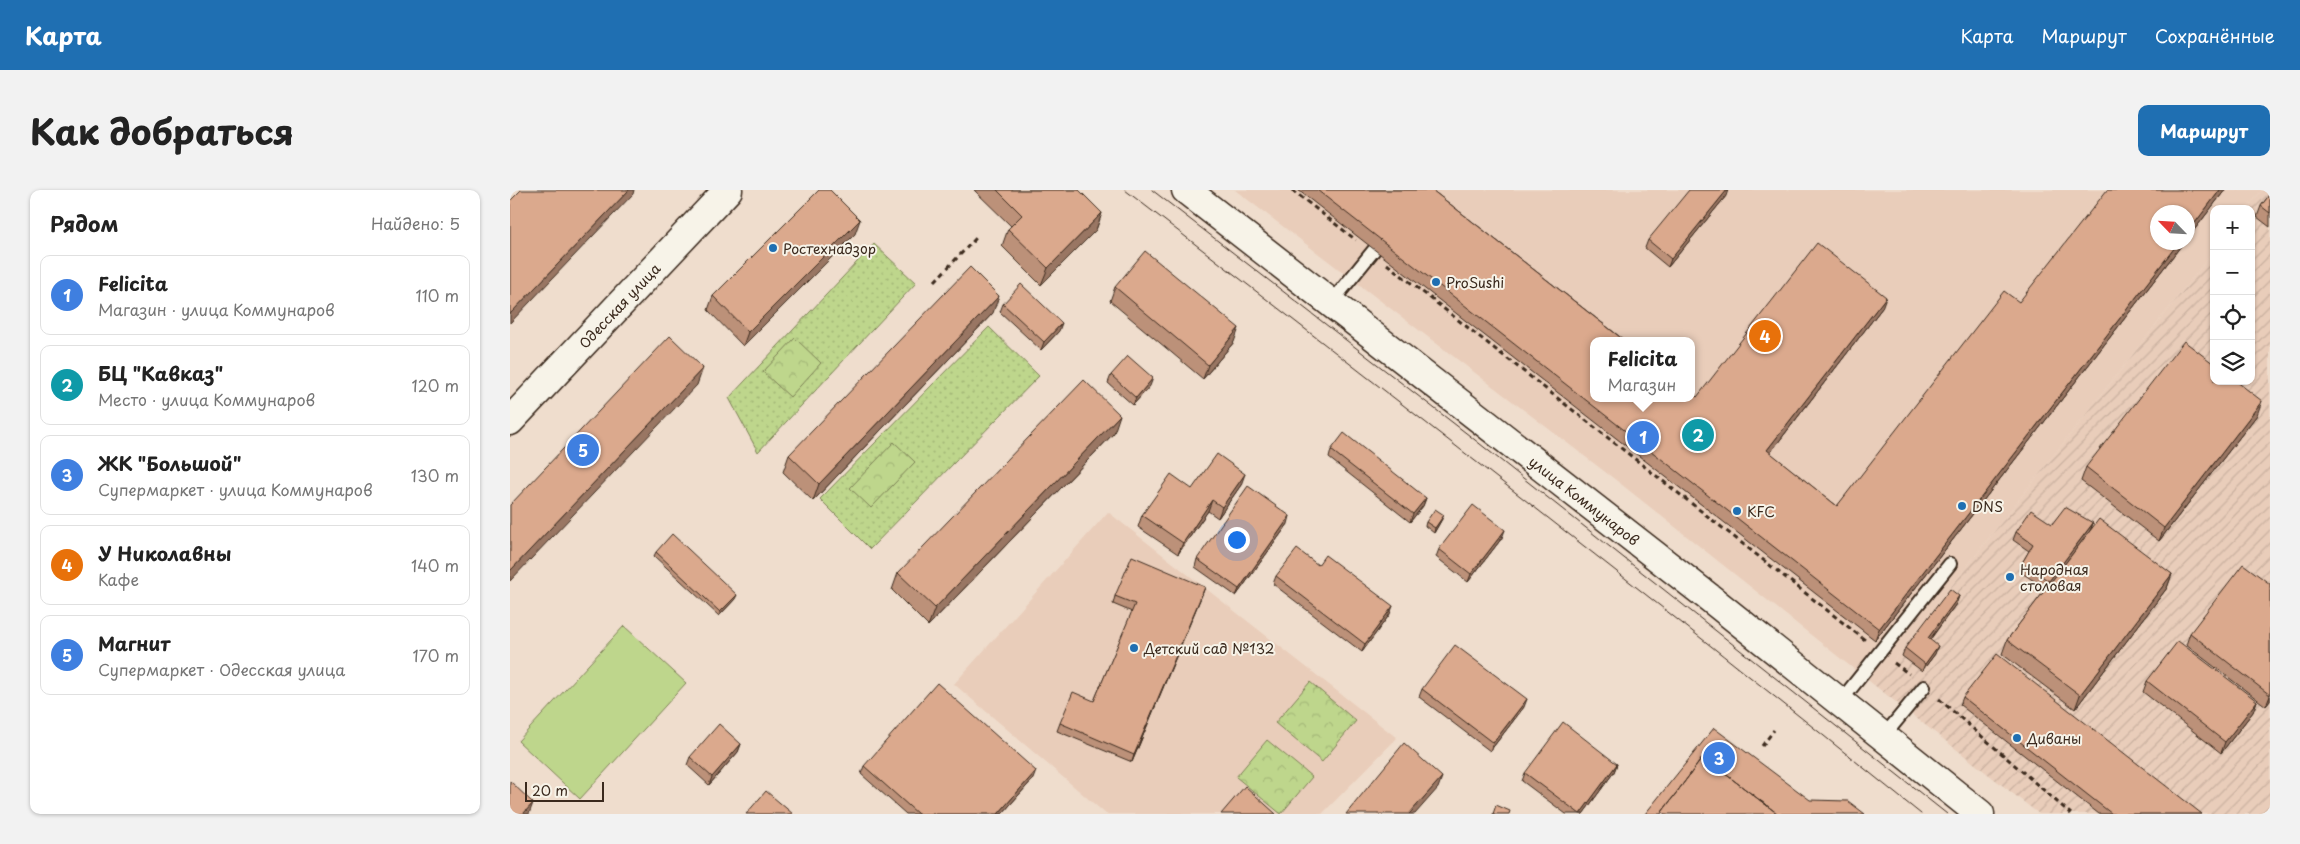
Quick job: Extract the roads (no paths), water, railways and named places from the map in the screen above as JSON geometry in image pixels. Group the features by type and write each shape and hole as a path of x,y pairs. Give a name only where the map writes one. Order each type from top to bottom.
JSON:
{"main road":[{"name":"Одесская улица","path":"510,421 728,190"},
{"name":"улица Коммунаров","path":"1186,190 1712,599 1980,814"}],"lane":[{"path":"1331,303 1373,251"},
{"path":"1840,702 1950,564"},
{"path":"1883,736 1924,687"}],"tram line":[{"path":"1125,190 1425,422 1921,814"},
{"path":"1152,190 1470,436 1947,814"}],"place":[{"name":"Ростехнадзор","path":"773,248"},
{"name":"ProSushi","path":"1436,282"},
{"name":"У Николавны","path":"1765,336"},
{"name":"БЦ \"Кавказ\"","path":"1698,435"},
{"name":"Felicita","path":"1643,437"},
{"name":"Магнит","path":"583,450"},
{"name":"DNS","path":"1962,506"},
{"name":"KFC","path":"1737,511"},
{"name":"Народная столовая","path":"2010,577"},
{"name":"Детский сад №132","path":"1134,648"},
{"name":"Диваны","path":"2017,738"},
{"name":"ЖК \"Большой\"","path":"1719,758"}]}
